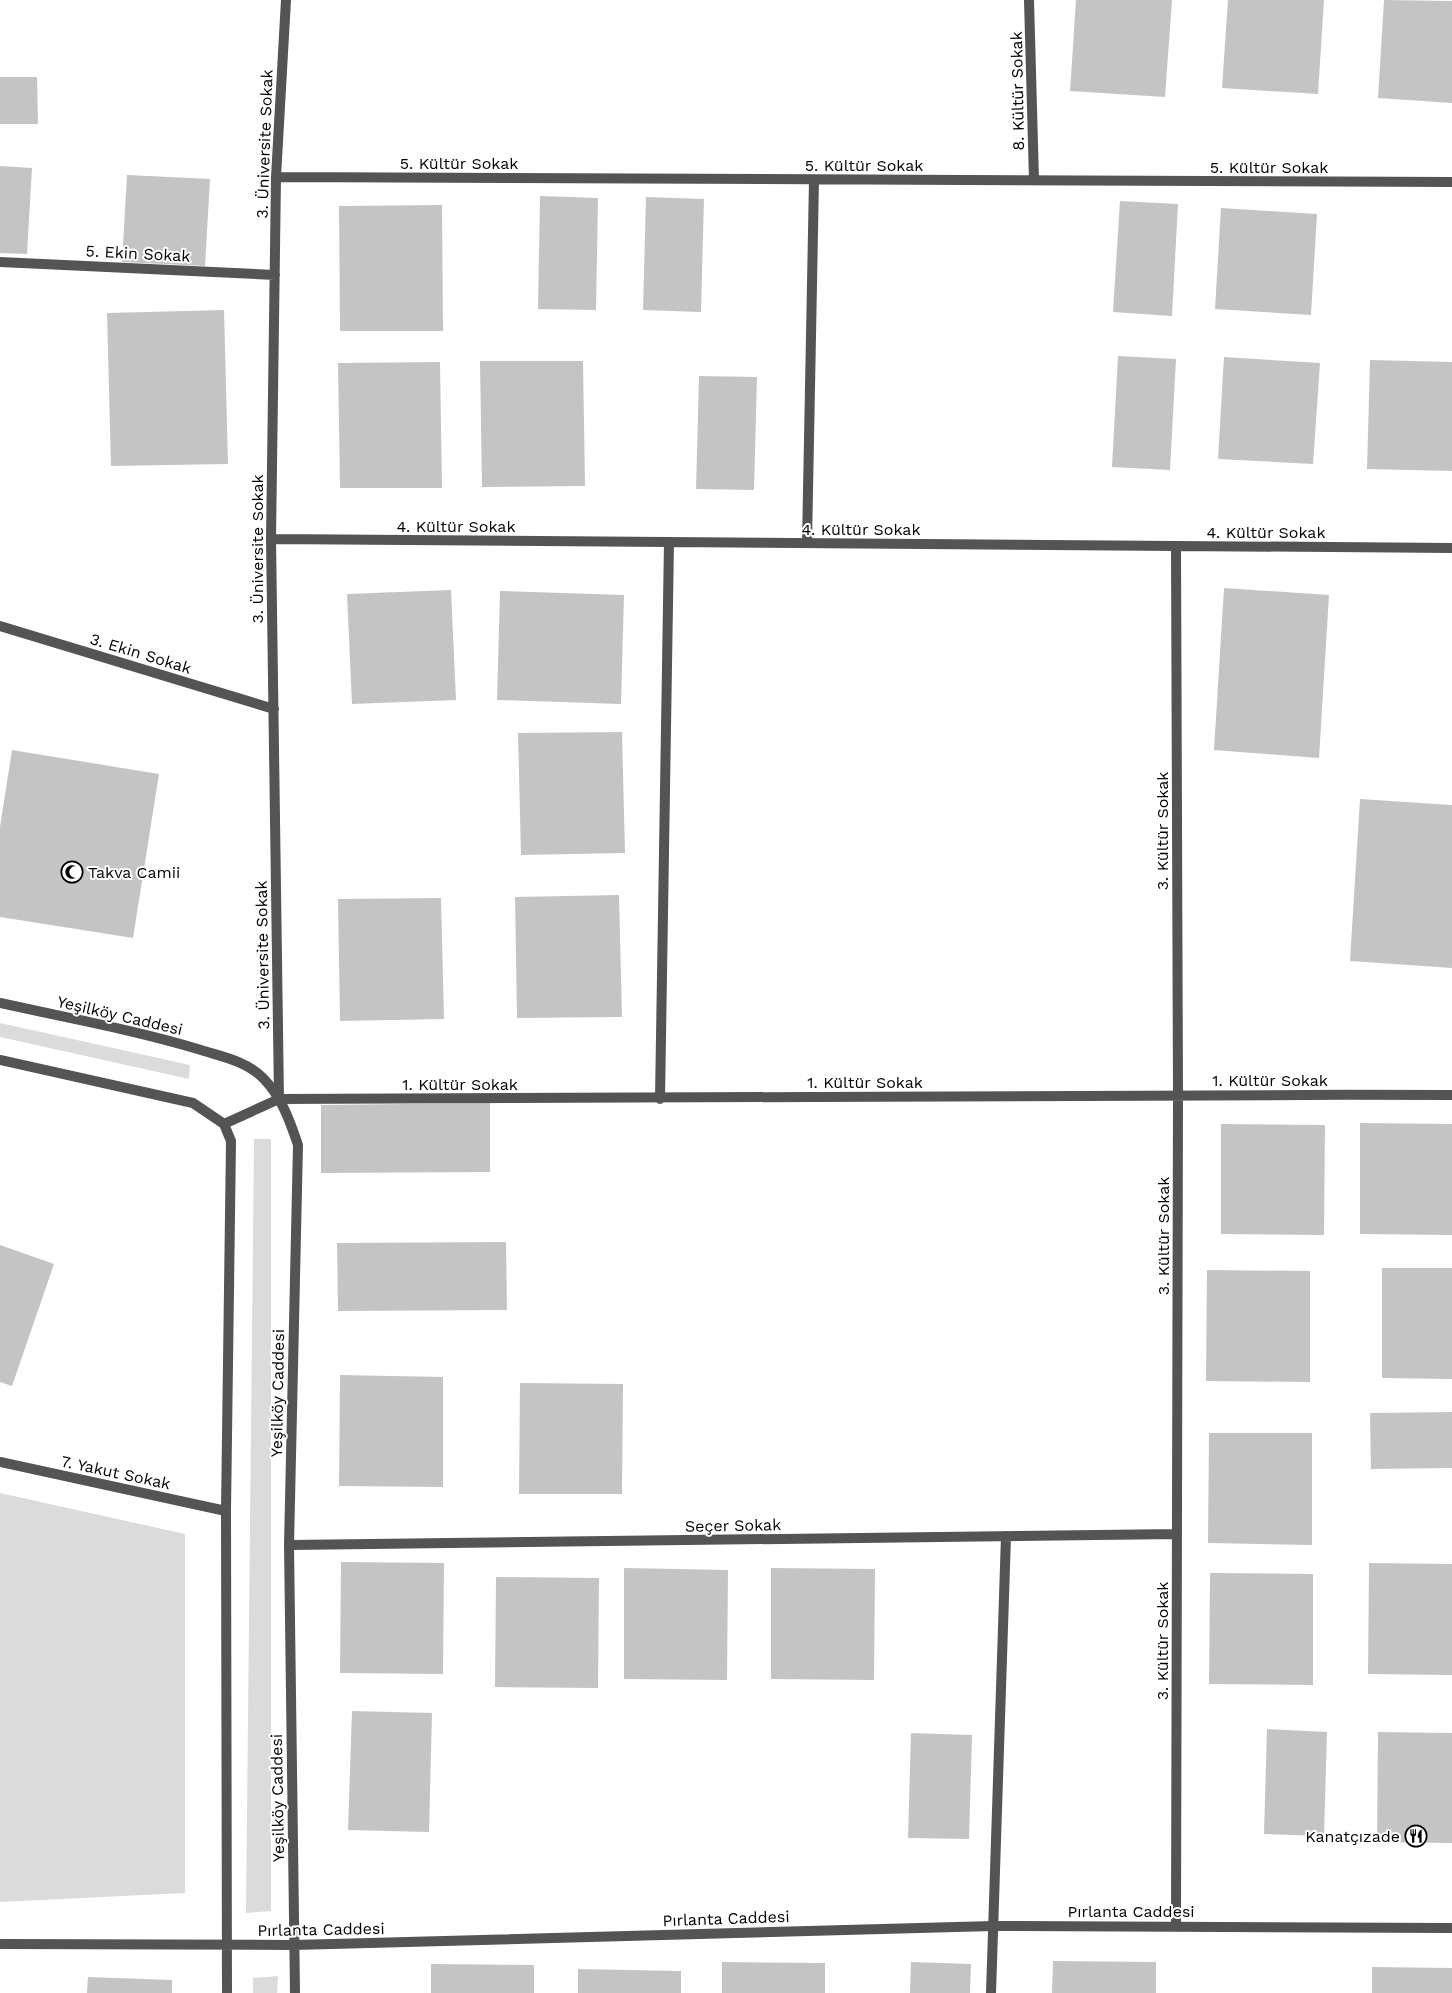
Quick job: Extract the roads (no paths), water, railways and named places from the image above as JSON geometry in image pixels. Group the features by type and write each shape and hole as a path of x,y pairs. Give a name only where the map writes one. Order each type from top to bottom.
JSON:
{"street":[{"name":"3. Üniversite Sokak","path":"279,1099 270,539 276,177 286,0"},
{"name":"8. Kültür Sokak","path":"1029,0 1034,180"},
{"name":"5. Kültür Sokak","path":"276,177 1452,182"},
{"path":"807,543 814,180"},
{"name":"5. Ekin Sokak","path":"0,262 275,274"},
{"name":"4. Kültür Sokak","path":"270,539 1452,548"},
{"path":"660,1099 669,542"},
{"name":"3. Kültür Sokak","path":"1176,546 1178,1095 1176,1925"},
{"name":"3. Ekin Sokak","path":"0,626 274,709"},
{"name":"Yeşilköy Caddesi","path":"0,1003 171,1041 244,1063 263,1078 279,1099 298,1145 289,1545 295,1993"},
{"path":"0,1060 193,1103 224,1124 231,1141 226,1511 226,1993"},
{"name":"1. Kültür Sokak","path":"279,1099 1452,1095"},
{"path":"224,1124 279,1099"},
{"name":"7. Yakut Sokak","path":"0,1462 226,1511"},
{"name":"Seçer Sokak","path":"289,1545 1177,1534"},
{"path":"991,1993 1006,1536"},
{"name":"Pırlanta Caddesi","path":"0,1944 294,1945 993,1926 1176,1925 1452,1928"}],"place":[{"name":"Takva Camii","path":"72,872"},
{"name":"Kanatçızade","path":"1416,1836"}]}
